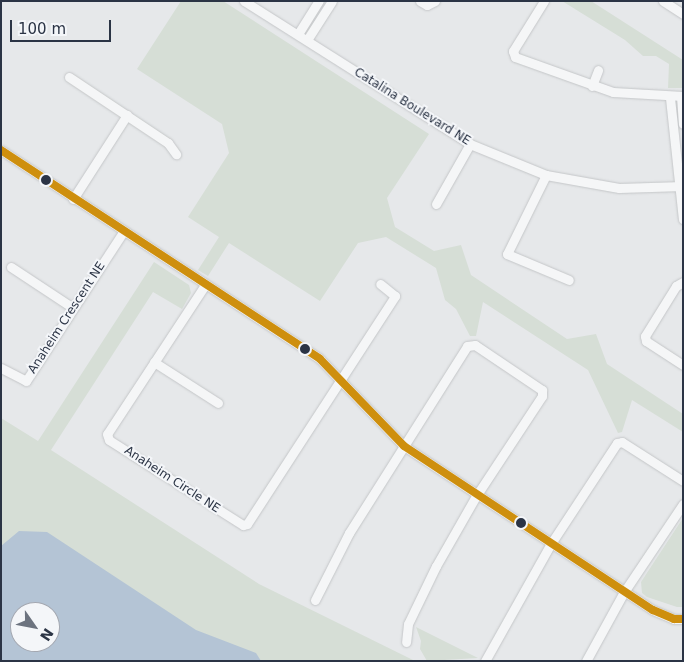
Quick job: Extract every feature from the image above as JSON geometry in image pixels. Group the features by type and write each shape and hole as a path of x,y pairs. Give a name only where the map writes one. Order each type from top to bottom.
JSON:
{"street":[{"name":"Catalina Boulevard NE","path":"244,1 470,144 546,175 619,188 681,186"},
{"path":"298,34 319,1"},
{"path":"307,40 332,1"},
{"path":"420,1 427,5 435,1"},
{"path":"544,1 512,51 516,57 613,92 670,98 682,96 683,124"},
{"path":"663,1 683,14"},
{"path":"592,86 598,70"},
{"path":"69,77 168,143 176,154"},
{"path":"670,98 681,186 683,219"},
{"path":"73,199 127,116"},
{"path":"436,204 470,144"},
{"path":"1,150 123,232 313,354 404,446 476,496 653,610 674,619 683,619"},
{"path":"546,175 507,254 569,280"},
{"name":"Anaheim Crescent NE","path":"1,368 26,381 123,232"},
{"path":"11,268 73,308"},
{"path":"683,282 676,286 645,336 646,341 683,365"},
{"path":"341,381 395,296 380,284"},
{"name":"Anaheim Circle NE","path":"205,285 107,434 109,440 243,526 248,524 341,381"},
{"path":"315,600 349,533 467,346 475,346 542,390 542,396 476,496 414,609 406,642"},
{"path":"154,362 218,404"},
{"path":"485,661 550,545 617,443 622,442 683,482"},
{"path":"586,661 624,592 683,504"}],"shaded area":[{"path":"181,1 223,1 429,134 387,198 395,227 434,251 461,245 471,275 567,339 596,334 607,364 683,414 683,432 632,400 622,432 618,433 588,370 483,302 476,336 470,336 456,309 445,300 436,268 386,237 358,243 320,301 229,243 208,276 198,270 219,237 188,217 229,153 222,124 137,69"},
{"path":"562,1 591,1 683,60 683,88 668,88 669,64 656,56 643,56 625,40"},
{"path":"154,262 189,285 191,293 182,309 153,292 51,450 259,584 415,661 1,661 1,418 38,441"},
{"path":"683,518 683,607 677,607 647,597 642,593 641,582"},
{"path":"416,627 478,658 427,661 420,649 421,641"}],"water":[{"path":"19,531 47,532 196,630 256,653 261,661 1,661 1,546"}],"transit line":[{"path":"1,150 320,359 404,446 653,610 674,619 683,619"}]}
